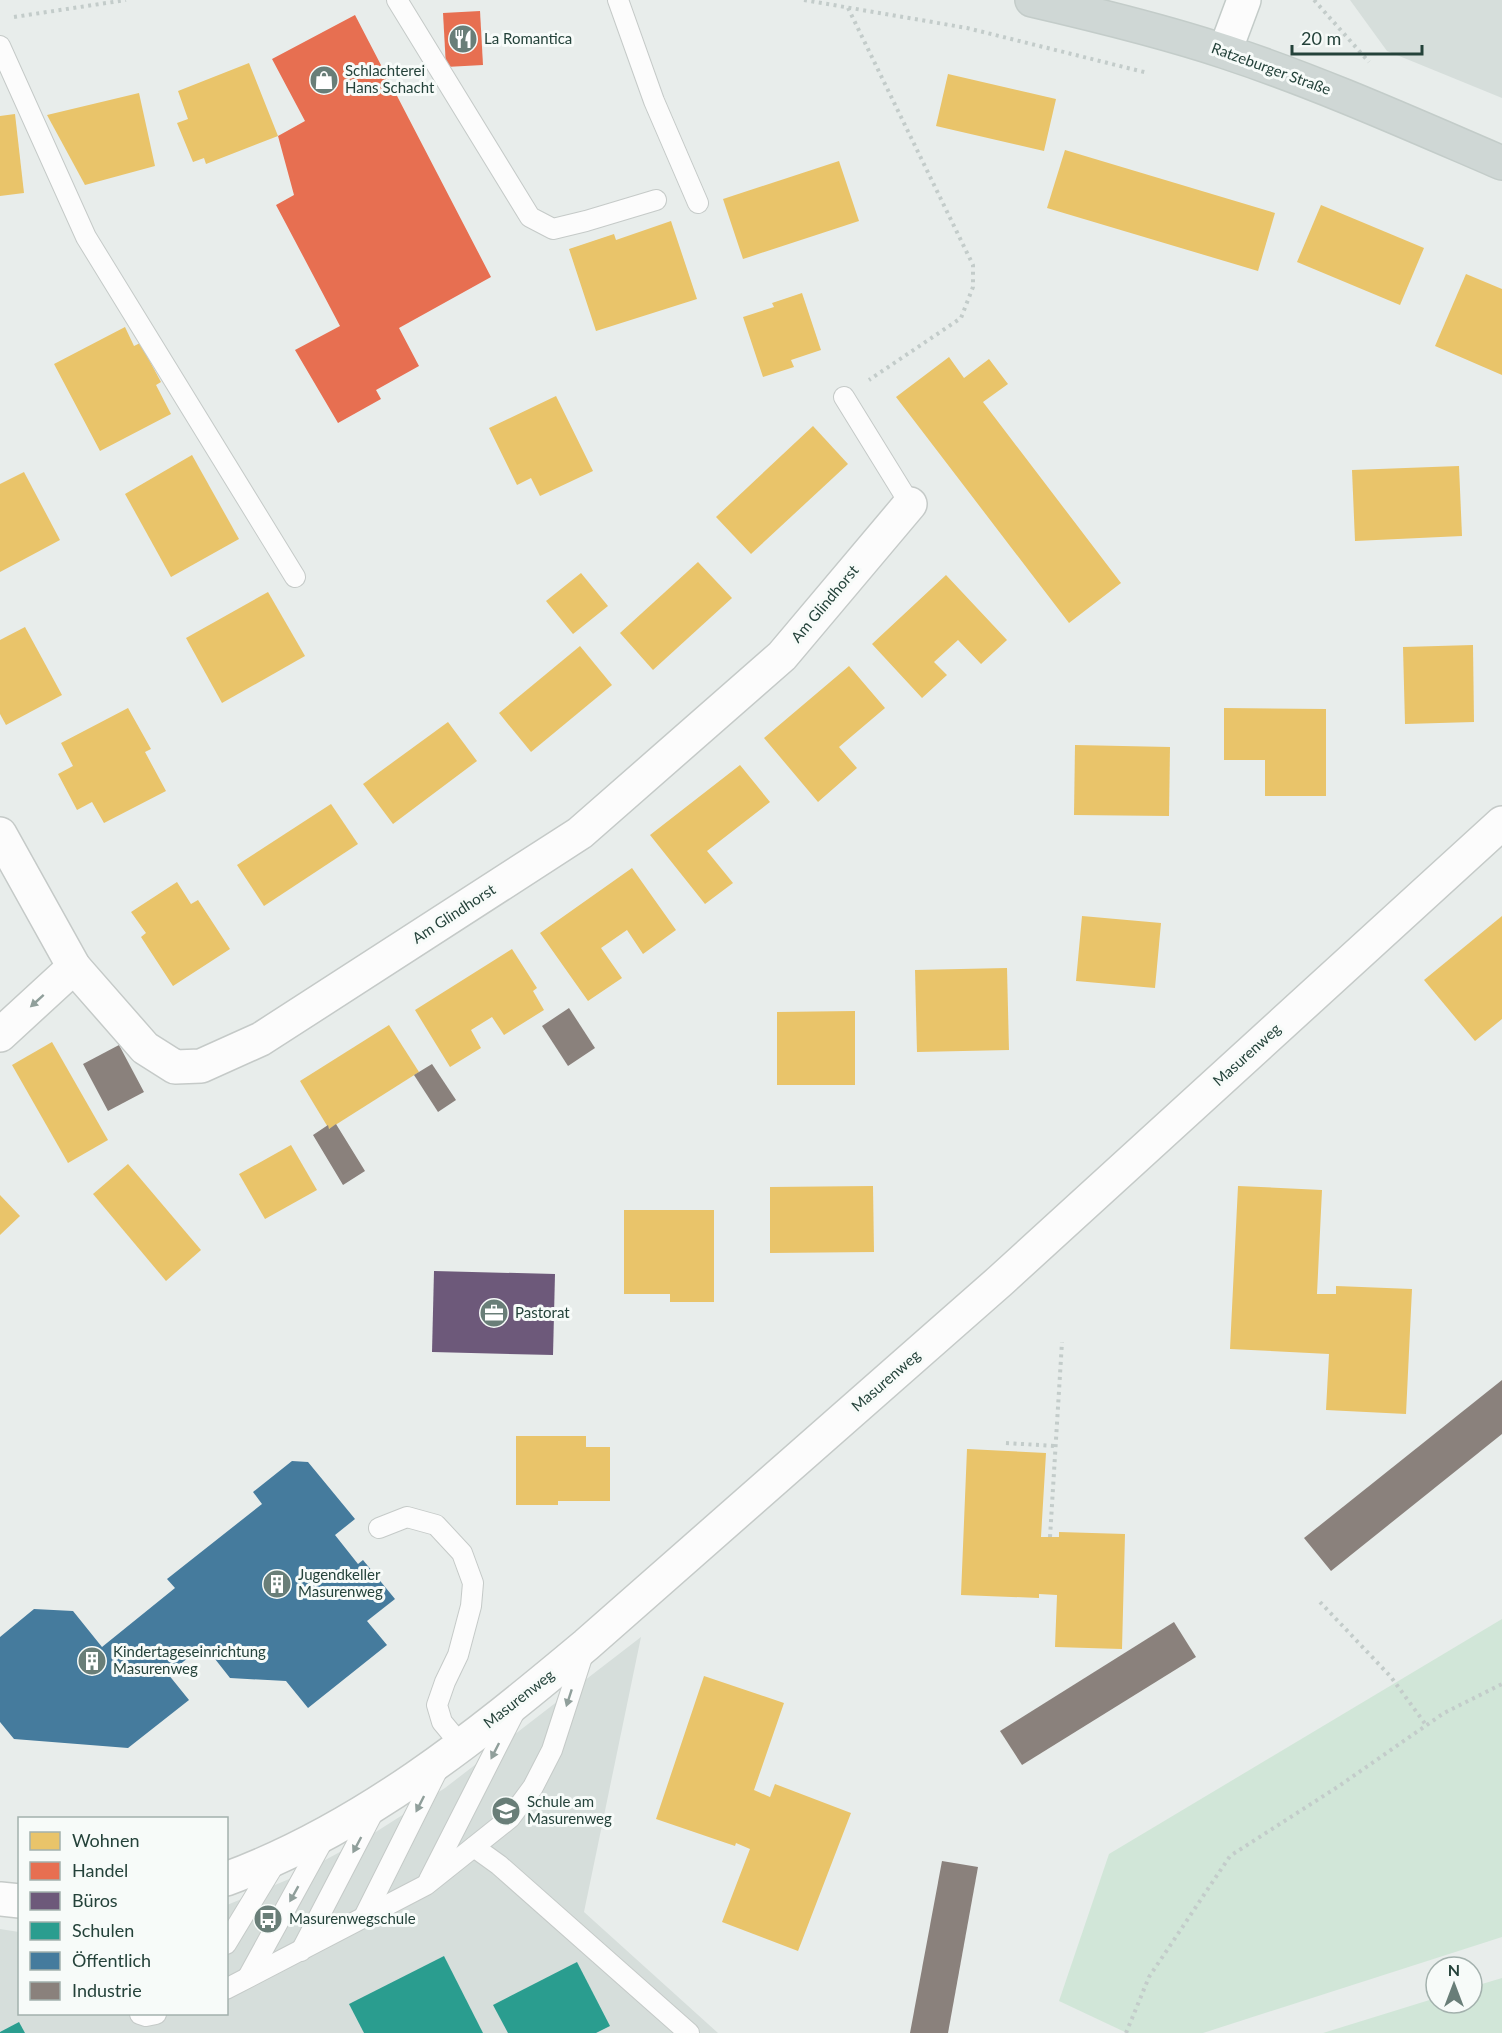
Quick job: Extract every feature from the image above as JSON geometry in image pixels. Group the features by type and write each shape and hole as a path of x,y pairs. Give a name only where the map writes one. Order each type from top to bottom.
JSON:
{"main road":[{"name":"Ratzeburger Straße","path":"1032,0 1131,23 1225,51 1285,72 1382,111 1502,163"}],"street":[{"path":"1225,51 1244,0"},
{"name":"Am Glindhorst","path":"0,834 75,967 145,1048 175,1066 201,1066 261,1039 580,833 782,656 910,504"},
{"name":"Masurenweg","path":"228,1879 277,1860 327,1834 452,1752 522,1699 1000,1281 1502,823"},
{"path":"0,1035 75,967"},
{"path":"0,1899 18,1901"}],"lane":[{"path":"397,0 530,217 553,229 657,200"},
{"path":"618,0 654,101 698,203"},
{"path":"0,46 86,237 295,578"},
{"path":"844,397 910,504"},
{"path":"364,1917 452,1752 437,1705 444,1682 458,1655 471,1606 473,1583 462,1553 436,1525 407,1517 379,1528"},
{"path":"228,1988 426,1885 510,1818 533,1787 552,1750 586,1645"},
{"path":"426,1885 522,1699"},
{"path":"301,1951 379,1802"},
{"path":"248,1977 327,1834"},
{"path":"474,1847 499,1865 689,2033"},
{"path":"228,1941 277,1860"}],"path":[{"path":"11,17 126,0"},
{"path":"804,0 967,28 1152,74"},
{"path":"1314,0 1369,62"},
{"path":"844,397 961,318 973,287 973,265 848,7"},
{"path":"1050,1537 1062,1342"},
{"path":"1006,1443 1055,1446"},
{"path":"1320,1602 1391,1677 1426,1725"},
{"path":"1126,2033 1149,1977 1230,1856 1339,1786 1444,1713 1502,1684"}],"shaded area":[{"path":"1350,0 1502,0 1502,98 1387,51"},
{"name":"Schule am Masurenweg","path":"641,1637 584,1912 718,2033 0,2033 0,1929 18,1932 18,2015 228,2015 228,1905 294,1877 371,1835 445,1788"}],"green space":[{"path":"1502,1619 1502,1937 1446,1955 1424,1955 1424,1962 1203,2033 1127,2033 1059,2001 1109,1854"},
{"path":"1502,1978 1502,2033 1323,2033 1424,2002 1424,2015 1484,2015 1484,1983"}],"building: Wohnen":[{"path":"249,63 278,136 206,164 204,158 193,162 177,123 188,119 178,91"},
{"path":"948,74 1056,99 1044,151 936,126"},
{"path":"139,93 155,166 85,185 47,115"},
{"path":"15,114 24,193 0,196 0,116"},
{"path":"1065,150 1275,213 1258,271 1047,208"},
{"path":"839,161 859,221 743,259 723,199"},
{"path":"1321,205 1424,248 1400,305 1297,262"},
{"path":"671,221 697,299 596,331 569,249 614,234 616,240"},
{"path":"1466,274 1502,289 1502,375 1435,346"},
{"path":"802,293 821,350 791,360 794,367 763,377 743,317 774,307 772,303"},
{"path":"125,327 134,346 140,343 161,382 156,385 171,414 100,451 54,364"},
{"path":"949,357 964,378 989,359 1008,384 983,402 1121,583 1069,623 896,397"},
{"path":"556,396 593,471 540,496 531,478 517,485 489,428"},
{"path":"813,426 848,464 751,554 716,517"},
{"path":"192,455 239,539 171,577 125,494"},
{"path":"1459,466 1462,536 1355,541 1352,470"},
{"path":"24,472 60,540 0,572 0,484"},
{"path":"698,562 732,598 653,670 620,633"},
{"path":"581,573 608,606 573,634 546,601"},
{"path":"946,575 1007,640 981,664 958,640 934,662 947,675 922,698 872,644"},
{"path":"268,592 305,656 222,703 186,638"},
{"path":"25,627 62,695 6,725 0,714 0,640"},
{"path":"1473,645 1474,722 1405,724 1403,647"},
{"path":"580,646 612,685 531,752 499,713"},
{"path":"849,666 885,708 839,747 857,768 818,802 764,738"},
{"path":"128,708 151,749 145,752 166,791 104,823 92,802 77,810 58,774 73,766 61,743"},
{"path":"1224,708 1326,709 1326,796 1265,796 1265,760 1224,760"},
{"path":"448,722 477,761 393,824 363,784"},
{"path":"1075,745 1170,747 1169,816 1074,815"},
{"path":"740,765 770,802 707,851 733,883 705,904 650,835"},
{"path":"331,804 358,844 264,906 237,865"},
{"path":"632,868 676,930 643,954 627,930 601,948 622,978 588,1001 540,933"},
{"path":"177,882 191,904 198,900 230,949 173,986 141,937 146,933 131,912"},
{"path":"1082,916 1161,923 1155,988 1076,981"},
{"path":"1502,916 1502,1019 1475,1041 1424,980"},
{"path":"512,949 537,988 533,991 544,1010 504,1035 492,1017 471,1030 481,1048 450,1067 415,1010"},
{"path":"1007,968 1009,1050 917,1052 915,970"},
{"path":"855,1011 855,1085 777,1085 777,1012"},
{"path":"389,1025 419,1072 329,1129 300,1081"},
{"path":"52,1042 108,1140 68,1163 12,1065"},
{"path":"291,1145 317,1190 265,1219 239,1174"},
{"path":"128,1164 201,1250 166,1281 93,1194"},
{"path":"873,1186 874,1252 770,1253 770,1187"},
{"path":"1238,1186 1322,1190 1317,1294 1336,1294 1336,1286 1412,1289 1406,1414 1326,1410 1329,1354 1230,1349"},
{"path":"0,1195 20,1216 0,1235"},
{"path":"624,1210 714,1210 714,1302 670,1302 670,1294 624,1294"},
{"path":"516,1436 586,1436 586,1447 610,1447 610,1501 558,1501 558,1505 516,1505"},
{"path":"967,1449 1046,1453 1041,1537 1059,1537 1059,1532 1125,1534 1122,1649 1055,1647 1057,1595 1039,1594 1039,1598 961,1595"},
{"path":"704,1676 784,1703 754,1790 770,1797 775,1784 851,1813 798,1951 722,1922 750,1849 656,1819"}],"building: Handel":[{"name":"La Romantica","path":"480,11 483,65 446,67 443,13"},
{"path":"355,15 491,277 399,328 419,366 376,390 381,399 338,423 295,350 340,326 276,205 294,195 278,136 305,121 272,59"}],"building: Büros":[{"name":"Pastorat","path":"434,1271 555,1274 553,1355 432,1352"}],"building: Schulen":[{"path":"444,1956 483,2033 364,2033 349,2004"},
{"path":"577,1962 610,2026 596,2033 508,2033 493,2005"},
{"path":"19,2022 25,2033 0,2033 0,2032"}],"building: Öffentlich":[{"path":"292,1461 308,1462 355,1519 335,1535 358,1564 363,1560 395,1599 367,1621 387,1645 308,1708 286,1681 230,1678 204,1645 168,1674 189,1700 128,1748 14,1739 0,1722 0,1637 34,1609 73,1611 102,1647 175,1588 167,1579 262,1504 253,1492"}],"building: Industrie":[{"path":"569,1008 595,1048 568,1066 542,1026"},
{"path":"119,1045 144,1092 108,1111 83,1064"},
{"path":"432,1064 456,1100 438,1112 414,1075"},
{"path":"336,1124 365,1171 343,1185 313,1135 328,1125 329,1129"},
{"path":"1502,1380 1502,1434 1331,1571 1304,1538"},
{"path":"1174,1622 1196,1657 1022,1765 1000,1731"},
{"path":"942,1861 978,1867 948,2033 910,2033"}],"place":[{"name":"La Romantica","path":"463,39"},
{"name":"Schlachterei Hans Schacht","path":"324,80"},
{"name":"Pastorat","path":"494,1313"},
{"name":"Jugendkeller Masurenweg","path":"277,1584"},
{"name":"Kindertageseinrichtung Masurenweg","path":"92,1661"},
{"name":"Schule am Masurenweg","path":"506,1811"},
{"name":"Masurenwegschule","path":"268,1919"}]}
